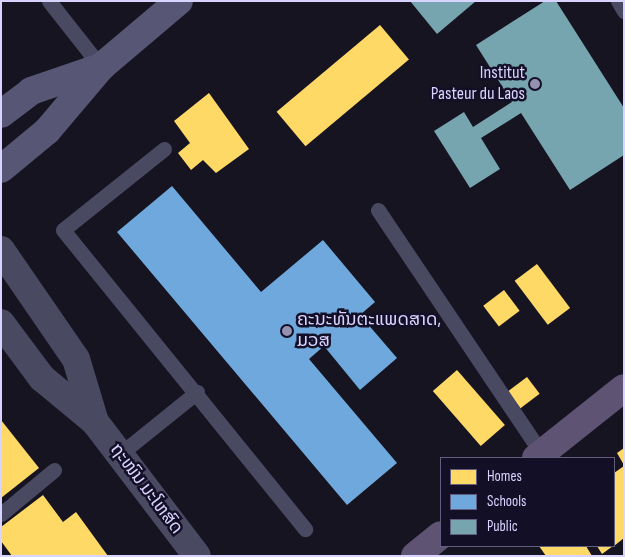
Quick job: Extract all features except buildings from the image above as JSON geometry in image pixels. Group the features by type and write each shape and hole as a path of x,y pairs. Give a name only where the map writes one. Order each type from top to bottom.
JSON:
{"main road":[{"path":"539,456 624,388"},
{"path":"415,556 440,536"}],"street":[{"path":"1,169 47,131 102,67 179,1"},
{"path":"1,94 31,91 102,67"},
{"path":"1,114 31,91"},
{"name":"ຖະໜົນ ມະໂຫສົດ","path":"1,250 76,359 96,422"},
{"name":"ຖະໜົນ ມະໂຫສົດ","path":"1,323 42,378 96,422 197,556"}],"lane":[{"path":"49,1 102,67"},
{"path":"618,1 624,11"},
{"path":"164,149 63,230 198,392 305,529"},
{"path":"378,210 539,456"},
{"path":"120,454 198,392"},
{"path":"1,514 54,470"}],"place":[{"name":"Institut Pasteur du Laos","path":"535,84"},
{"name":"ຄະນະທັນຕະແພດສາດ, ມວສ","path":"287,331"}]}
